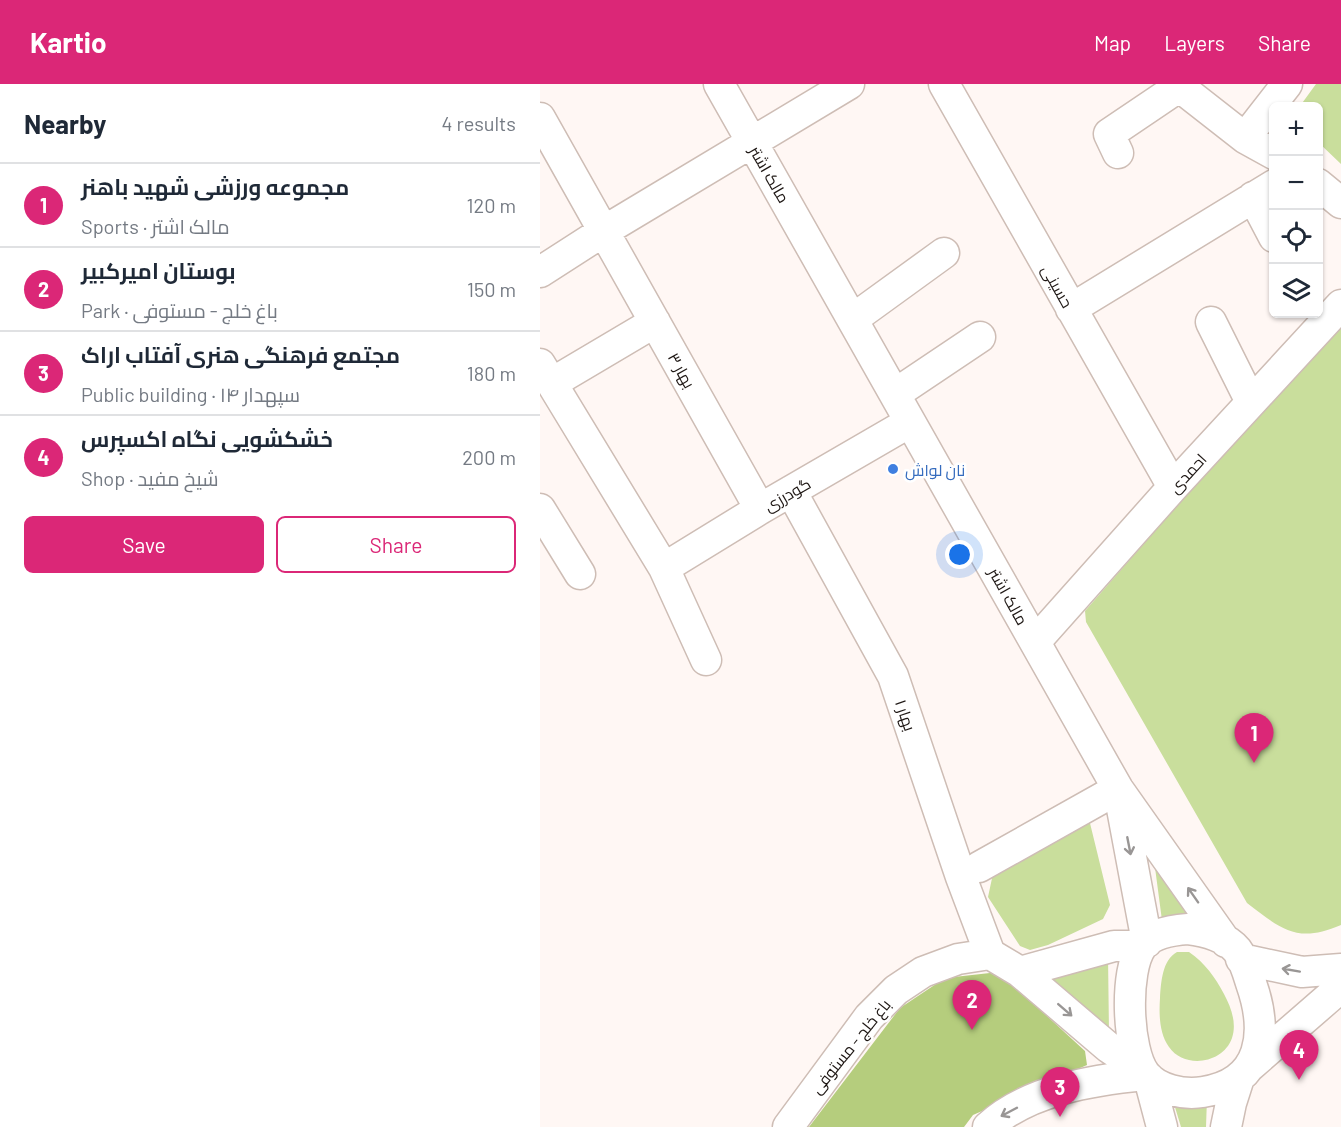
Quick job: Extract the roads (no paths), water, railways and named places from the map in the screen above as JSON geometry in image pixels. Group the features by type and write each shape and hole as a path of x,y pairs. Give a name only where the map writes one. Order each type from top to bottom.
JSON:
{"street":[{"name":"مالک اشتر","path":"719,84 1118,789 1234,950"},
{"path":"540,272 849,84"},
{"name":"حسینی","path":"944,84 1173,488"},
{"path":"1245,138 1287,84"},
{"path":"1118,153 1109,134 1180,85 1245,138 1269,151"},
{"name":"بهار ۳","path":"540,118 548,151 604,231 760,509"},
{"path":"1323,188 1341,203"},
{"path":"1071,309 1263,191 1269,216"},
{"path":"853,320 944,254"},
{"name":"احمدی","path":"1035,642 1341,305"},
{"path":"655,322 547,386 664,568 706,660"},
{"path":"1211,322 1251,402"},
{"path":"895,394 980,337"},
{"name":"گودرزی","path":"664,568 790,491 910,422"},
{"name":"بهار ۱","path":"790,491 893,676 961,878 990,954"},
{"path":"540,510 580,574"},
{"path":"978,867 1118,789 1145,944"},
{"path":"1162,1127 1132,1038 1130,1000 1134,964 1145,944 1161,933 1188,928 1210,932 1234,950 1302,972 1341,969"},
{"path":"1020,972 1114,946 1145,944"},
{"path":"1226,1127 1231,1103 1259,1046 1261,1021 1256,998 1234,950"},
{"path":"990,954 1020,972 1108,1047 1145,1074 1165,1088 1182,1093 1203,1093 1221,1088 1244,1073 1337,1000"},
{"name":"باغ خلج - مستوفی","path":"788,1127 869,1017 896,990 923,972 949,963 990,954"},
{"path":"988,1127 997,1119 1047,1093 1103,1078 1145,1074"}],"place":[{"name":"نان لواش","path":"893,469"},
{"name":"مجموعه ورزشی شهید باهنر","path":"1254,763"},
{"name":"بوستان امیرکبیر","path":"972,1030"},
{"name":"خشکشویی نگاه اکسپرس","path":"1299,1080"},
{"name":"مجتمع فرهنگی هنری آفتاب اراک","path":"1060,1117"}]}
